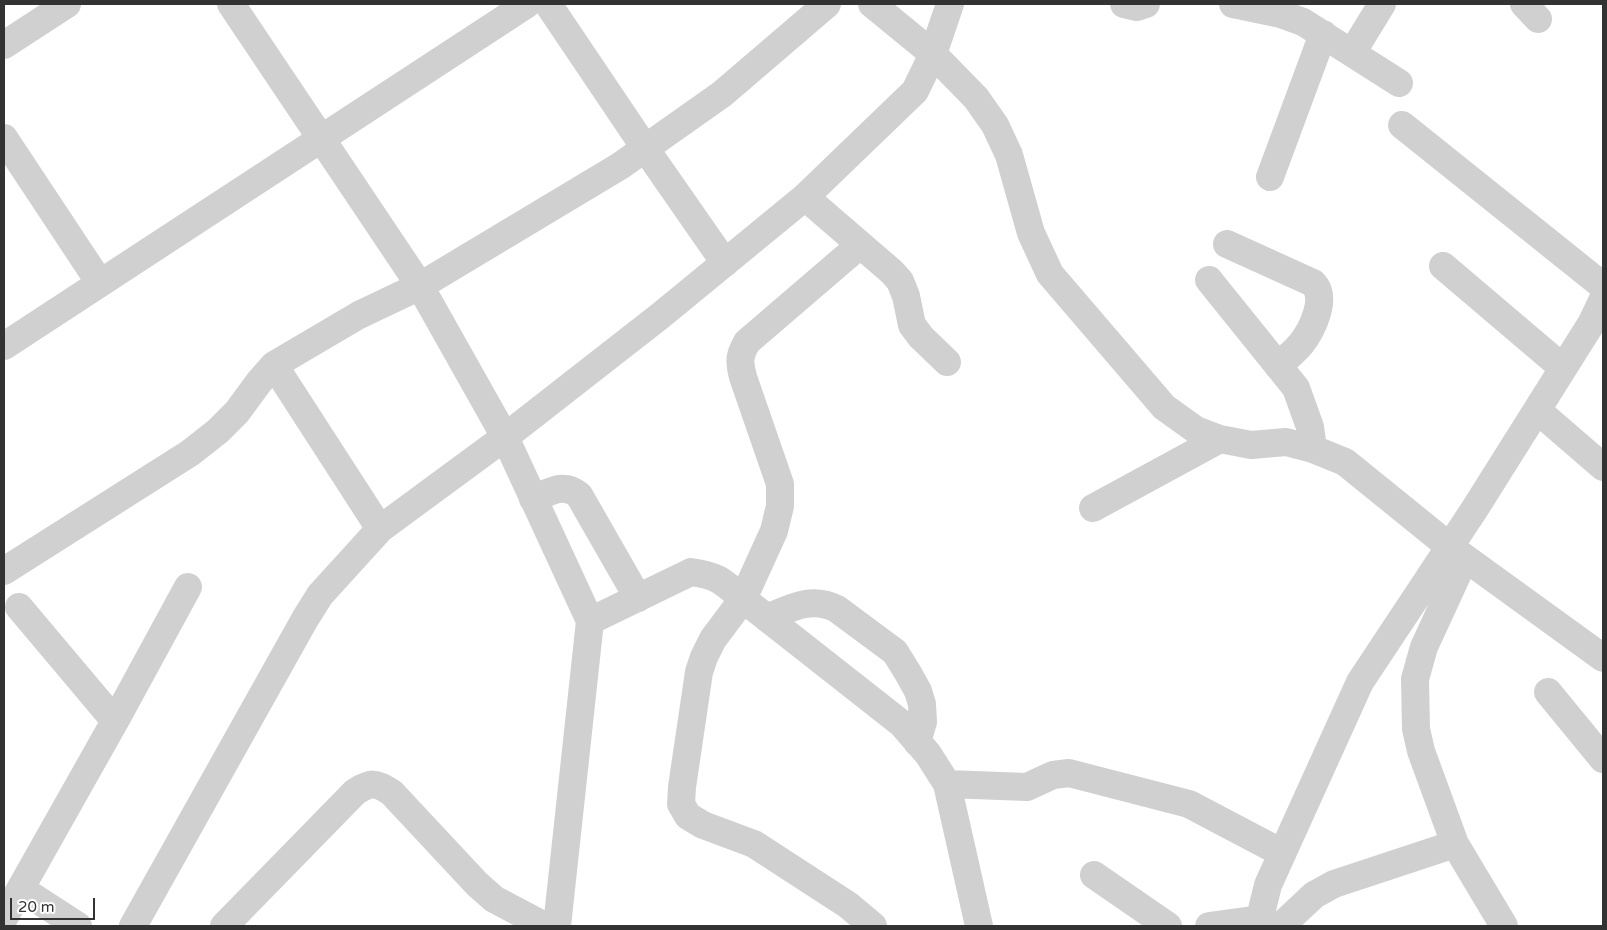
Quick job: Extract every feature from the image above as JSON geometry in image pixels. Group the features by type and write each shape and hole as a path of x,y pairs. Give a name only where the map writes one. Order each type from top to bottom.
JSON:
{"street":[{"path":"4,45 66,4"},
{"path":"231,4 420,286 505,437 590,621 557,926"},
{"path":"4,346 528,4"},
{"path":"548,4 725,262"},
{"path":"4,572 190,453 218,431 237,412 274,365 358,315 420,286 620,166 722,94 827,4"},
{"path":"872,4 933,54 976,98 995,125 1009,155 1032,234 1050,274 1164,407 1196,430 1220,439 1251,445 1286,442 1313,449 1344,462 1458,552 1603,658"},
{"path":"133,926 320,595 380,529 505,437 652,322 805,197 915,91 933,54 950,4"},
{"path":"1124,4 1137,7 1146,4"},
{"path":"1233,4 1281,14 1303,22 1399,83"},
{"path":"1352,53 1382,4"},
{"path":"1270,176 1323,34"},
{"path":"1402,125 1603,286"},
{"path":"4,138 100,284"},
{"path":"805,197 900,281 906,296 912,325 947,362"},
{"path":"1227,244 1313,283 1318,288 1320,296 1319,306 1310,331 1301,344 1278,366"},
{"path":"860,245 747,342 740,353 743,377 780,484 780,506 774,530 743,599 713,639 704,657 698,682 681,804 688,816 703,825 754,844 848,905 873,926"},
{"path":"1443,266 1563,368"},
{"path":"1209,280 1296,388 1310,427 1313,449"},
{"path":"1266,924 1268,885 1360,682 1458,552 1537,410 1591,324 1603,299"},
{"path":"274,365 380,529"},
{"path":"1537,410 1603,467"},
{"path":"1093,508 1220,439"},
{"path":"533,499 560,488 571,489 579,495 638,598"},
{"path":"1458,552 1424,647 1415,679 1416,728 1421,751 1455,844 1504,926"},
{"path":"590,621 690,572 706,574 720,579 902,724 928,754 947,784 979,926"},
{"path":"4,577 12,611 115,721"},
{"path":"4,918 188,588"},
{"path":"767,618 796,606 813,602 827,604 837,609 895,652 918,691 922,704 923,722 917,742"},
{"path":"1548,692 1603,759"},
{"path":"947,784 1027,786 1053,775 1069,773 1190,804 1282,853"},
{"path":"224,926 355,792 368,784 381,785 392,793 477,884 494,899 545,926"},
{"path":"1209,926 1266,924 1334,884 1455,844"},
{"path":"1094,875 1168,926"},
{"path":"21,889 78,926"}]}
